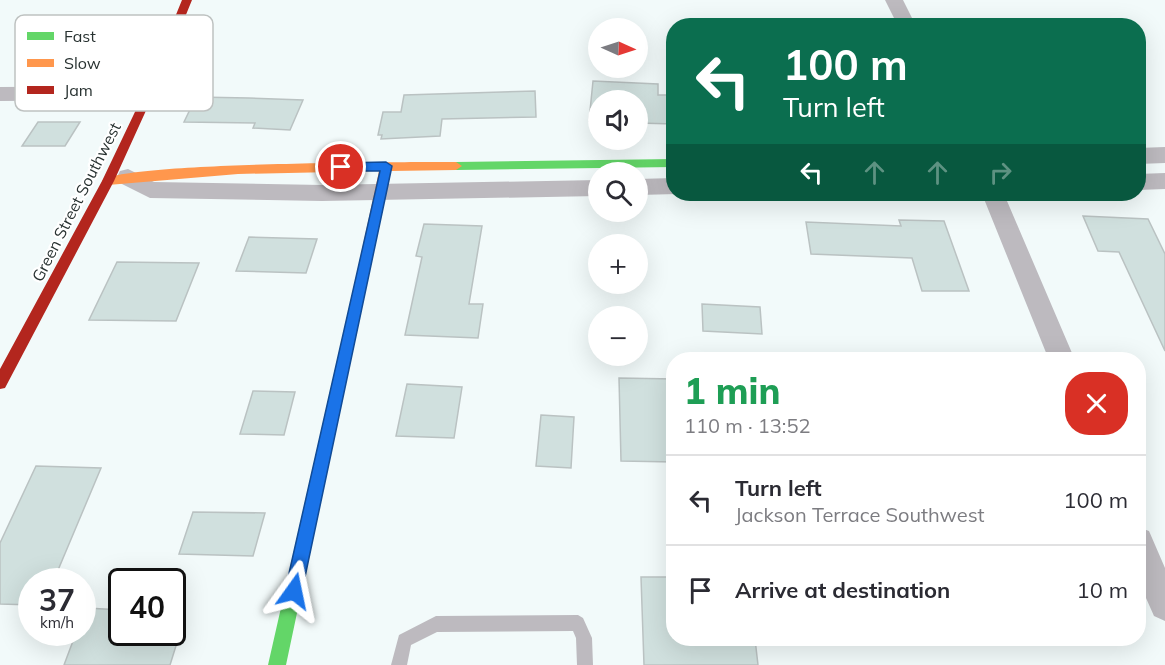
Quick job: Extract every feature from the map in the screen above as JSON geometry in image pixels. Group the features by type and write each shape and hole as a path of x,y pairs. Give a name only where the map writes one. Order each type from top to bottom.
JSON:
{"street":[{"name":"Green Street Southwest","path":"181,15 187,0"},
{"path":"894,0 903,18"},
{"path":"0,94 15,94"},
{"name":"Green Street Southwest","path":"0,382 118,179 142,111"},
{"path":"1146,156 1165,155"},
{"path":"118,179 250,168 666,163"},
{"path":"277,665 386,166"},
{"path":"118,179 150,190 381,191 588,188"},
{"path":"1146,182 1165,181"},
{"path":"648,187 666,186"},
{"path":"996,201 1059,352"},
{"path":"1146,561 1165,605"}],"lane":[{"path":"399,665 404,640 436,624 531,623 578,623 584,639 585,665"}],"building":[{"path":"593,81 658,84 658,95 666,95 666,124 648,123 648,90 592,90"},
{"path":"535,91 536,117 442,119 440,136 381,139 382,135 378,135 383,112 401,112 404,95"},
{"path":"213,97 303,100 290,130 253,128 255,123 184,122 189,111 213,111"},
{"path":"38,122 80,122 65,146 22,146"},
{"path":"1083,216 1148,219 1165,254 1165,351 1119,252 1098,251"},
{"path":"899,220 944,221 969,291 922,291 912,258 811,254 806,222 901,226"},
{"path":"424,224 482,226 469,304 483,304 478,338 405,335 422,257 416,256"},
{"path":"249,237 317,239 306,273 236,271"},
{"path":"117,262 199,263 176,321 89,320"},
{"path":"702,304 760,307 762,334 703,331"},
{"path":"619,378 666,379 666,462 621,461"},
{"path":"407,384 462,387 454,438 396,436"},
{"path":"253,391 295,392 284,435 240,434"},
{"path":"541,415 574,417 571,468 536,466"},
{"path":"36,466 101,468 59,568 18,568 18,605 0,604 0,543"},
{"path":"193,512 265,513 253,556 179,554"},
{"path":"641,577 666,577 666,646 756,646 758,665 644,665"},
{"path":"96,609 108,609 108,646 176,646 170,665 64,665 71,646 96,646"}],"traffic: fast":[{"path":"456,166 666,163"},
{"path":"277,665 362,277"}],"traffic: slow":[{"path":"108,181 238,169 456,166"},
{"path":"362,277 386,167"}],"traffic: jam":[{"path":"181,15 187,0"},
{"path":"0,383 108,181 141,111"}],"route":[{"path":"294,591 386,166 341,167"}]}
